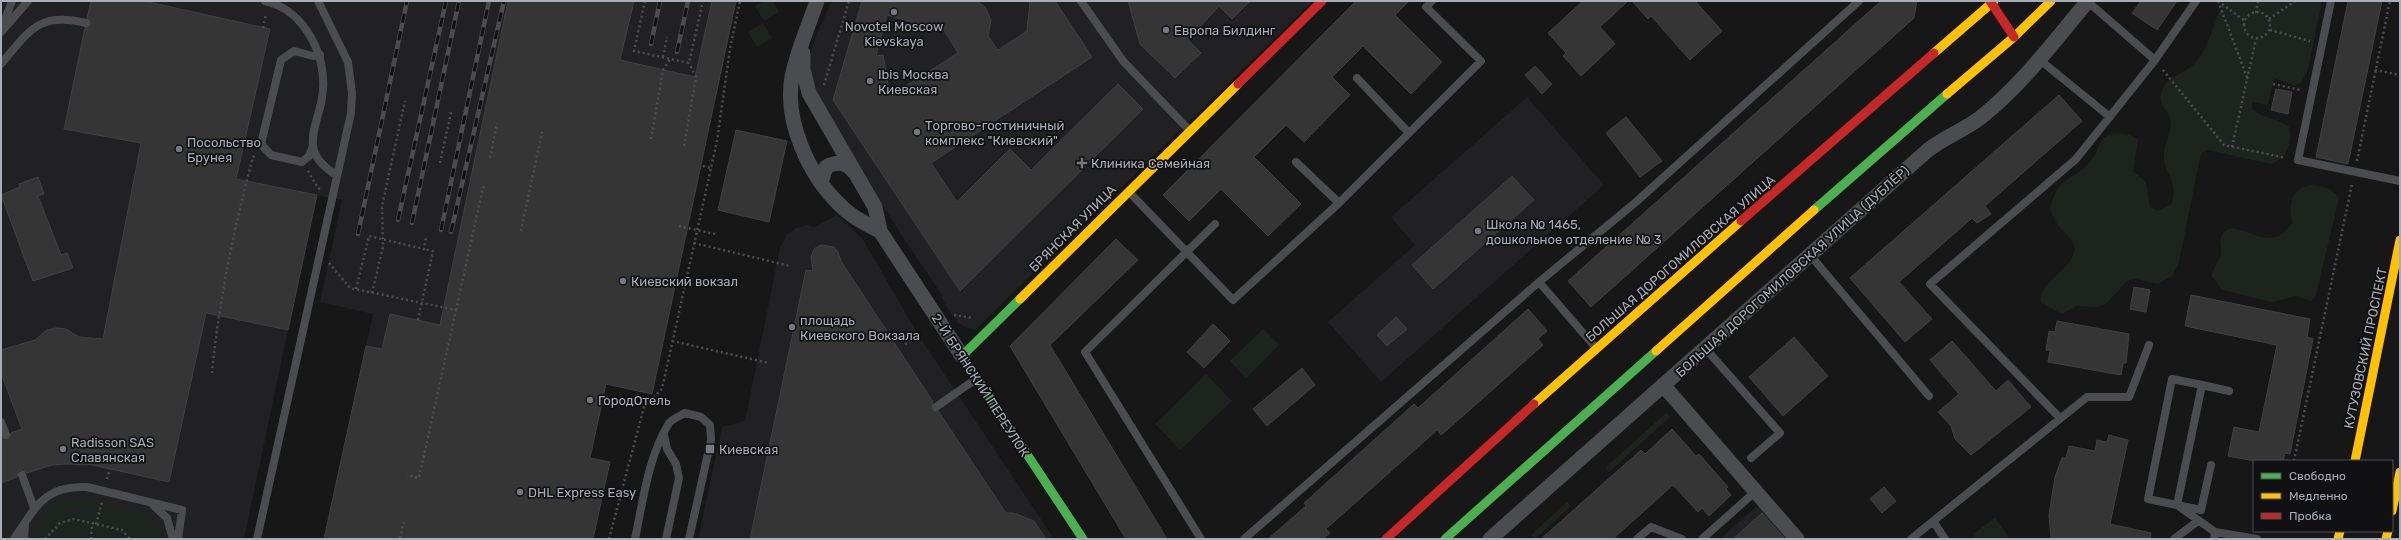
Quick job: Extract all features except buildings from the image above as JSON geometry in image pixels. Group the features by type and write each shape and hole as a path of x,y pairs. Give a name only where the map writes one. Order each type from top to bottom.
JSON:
{"main road":[{"name":"БРЯНСКАЯ УЛИЦА","path":"962,356 1322,1"},
{"path":"1445,539 1857,172 2014,37 2051,1"},
{"path":"1992,2 2014,37"},
{"name":"БОЛЬШАЯ ДОРОГОМИЛОВСКАЯ УЛИЦА","path":"1386,539 1596,348 1992,2"},
{"name":"КУТУЗОВСКИЙ ПРОСПЕКТ","path":"2354,460 2400,240"},
{"name":"2-Й БРЯНСКИЙ ПЕРЕУЛОК","path":"962,356 1083,539"},
{"path":"2393,506 2400,472"}],"street":[{"path":"817,1 792,76 791,100 795,126 806,156 821,182 841,206 862,222 880,231"},
{"name":"БОЛЬШАЯ ДОРОГОМИЛОВСКАЯ УЛИЦА (ДУБЛЁР)","path":"1490,539 1928,150 1981,117 2020,82 2040,60 2052,42 2088,1"},
{"name":"2-Й БРЯНСКИЙ ПЕРЕУЛОК","path":"803,43 803,69 809,93 875,207 880,231 962,356"},
{"path":"821,182 826,167 832,163 840,162 848,165 853,171"},
{"path":"1663,385 1797,539"}],"lane":[{"path":"1,31 12,1"},
{"path":"1,31 28,1"},
{"path":"265,1 282,8 300,23 309,34 320,55 324,79 313,146 309,156 302,162 271,155 265,151 261,144 281,60 294,51 313,56 320,55"},
{"path":"257,539 351,113 352,92 348,62 318,1"},
{"path":"1081,1 1123,61 1190,131"},
{"path":"1128,191 1233,300 1339,203 1481,61 1426,7 1432,1"},
{"path":"1244,539 1539,282 1636,202 1859,1"},
{"path":"2088,1 2155,60"},
{"path":"2060,418 1930,284 2076,160 2155,60 2196,1"},
{"path":"2331,1 2298,160 2400,181"},
{"path":"1,64 27,34 38,25 48,20 61,19 86,23"},
{"path":"2040,60 2110,117"},
{"path":"1357,78 1409,133"},
{"path":"313,146 316,157 322,165 337,176"},
{"path":"1296,162 1339,203"},
{"path":"1201,539 1085,352 1216,224"},
{"path":"1810,255 1929,396"},
{"path":"1539,282 1596,348"},
{"path":"1912,539 2060,418 2087,398 2129,397 2149,345"},
{"path":"1705,348 1780,433 1751,458"},
{"path":"936,407 976,378"},
{"path":"2211,465 2201,510 2148,499 2172,379 2229,391"},
{"path":"2177,505 2202,385"},
{"path":"635,539 649,474 664,435 670,422 685,413 701,417 710,425 711,440 689,539"},
{"path":"1,422 6,435"},
{"path":"664,435 667,450 676,464 679,478 666,539"},
{"path":"22,475 34,508"},
{"path":"14,539 34,508 43,498 57,490 72,486 87,487 182,510 178,539"},
{"path":"1702,539 1756,491"},
{"path":"149,502 167,518 173,539"},
{"path":"2177,505 2215,535 2258,539"},
{"path":"24,539 27,519"},
{"path":"2174,539 2198,521"},
{"path":"1933,522 1945,539"},
{"path":"1637,539 1651,527 1682,539"}],"path":[{"path":"645,1 634,51 689,63"},
{"path":"684,146 696,77 689,63 703,1"},
{"path":"608,539 644,407 662,389 717,141 730,49 740,1"},
{"path":"822,92 849,1"},
{"path":"2218,1 2245,21"},
{"path":"2218,1 2247,77"},
{"path":"2256,13 2258,1"},
{"path":"2269,19 2295,1"},
{"path":"2294,460 2390,1"},
{"path":"2256,13 2265,14 2269,19 2270,30 2266,35 2256,39 2246,32 2245,21 2248,16 2256,13"},
{"path":"2270,30 2322,44"},
{"path":"663,57 667,37"},
{"path":"2232,147 2256,39"},
{"path":"651,139 664,70 670,59"},
{"path":"2155,60 2224,145 2298,160"},
{"path":"2375,70 2400,75"},
{"path":"2273,84 2312,92"},
{"path":"372,293 382,254 382,206 405,101"},
{"path":"440,162 451,112"},
{"path":"490,158 497,123"},
{"path":"521,231 542,132"},
{"path":"212,373 218,310 246,181 253,157 265,151"},
{"path":"302,162 318,188 333,192"},
{"path":"703,166 711,168"},
{"path":"407,475 420,478 484,183"},
{"path":"679,226 715,234"},
{"path":"356,289 369,236 433,251 418,320"},
{"path":"424,249 426,237"},
{"path":"694,243 790,266"},
{"path":"318,260 329,262 350,288 456,310"},
{"path":"952,315 975,319"},
{"path":"905,344 919,336"},
{"path":"672,341 769,363"},
{"path":"45,539 49,538 60,523 67,520 92,523 122,530 130,539"},
{"path":"400,538 404,522"},
{"path":"91,539 92,523"}],"shaded area":[{"path":"1,1 736,1 652,394 606,384 590,458 610,462 593,539 324,539 373,314 320,302 342,200 256,183 227,317 288,330 244,539 1,539"},
{"path":"764,1 772,1 779,12 764,21 755,6"},
{"path":"832,1 1313,1 976,329 967,328 958,323 946,306 940,292 902,236 859,167 814,89 808,61 817,33"},
{"path":"2223,1 2322,1 2308,69 2301,83 2293,85 2274,78 2268,105 2252,102 2253,110 2257,113 2289,127 2290,138 2288,149 2285,154 2276,162 2271,164 2208,150 2201,153 2179,262 2172,276 2158,284 2135,279 2127,281 2106,304 2098,307 2076,306 2062,314 2041,303 2041,296 2044,289 2067,265 2075,250 2073,242 2057,224 2050,209 2054,197 2063,183 2087,166 2095,156 2101,142 2105,137 2117,133 2130,135 2138,139 2133,171 2146,182 2150,207 2157,211 2172,204 2174,188 2164,161 2164,150 2171,124 2169,116 2160,98 2161,94 2166,84 2196,62 2204,50"},
{"path":"763,23 772,38 757,47 748,32"},
{"name":"Школа № 1465, дошкольное отделение № 3","path":"1527,97 1604,185 1381,382 1328,322 1415,245 1391,217"},
{"path":"2311,185 2327,188 2339,198 2316,295 2311,301 2296,296 2273,302 2222,290 2212,276 2220,256 2220,240 2226,230 2233,228 2262,237 2272,238 2282,234 2292,223 2292,199 2298,191"},
{"path":"837,215 862,238 919,336 1054,539 698,539 722,427 745,421 780,248 787,234 796,228 806,225 814,227"},
{"path":"1263,329 1279,345 1246,378 1230,361"},
{"path":"1206,374 1232,401 1180,450 1155,424"},
{"path":"1666,413 1670,417 1609,472 1605,468"},
{"path":"73,499 116,506 148,516 159,524 166,539 32,539 37,525 47,513 59,504"},
{"path":"1567,502 1571,506 1535,539 1531,535"},
{"path":"1760,503 1791,539 1720,539"},
{"path":"1995,518 2010,539 1976,539 1973,534"}],"railway":[{"path":"358,234 407,1"},
{"path":"398,220 446,1"},
{"path":"412,223 459,1"},
{"path":"441,230 489,1"},
{"path":"451,232 504,1"},
{"path":"651,44 660,1"},
{"path":"677,52 688,1"}],"traffic: fast":[{"path":"1814,210 1947,94"},
{"path":"1020,299 962,356 1083,539"},
{"path":"1445,539 1656,351"}],"traffic: slow":[{"path":"1934,53 1994,1"},
{"path":"1947,94 2014,37 2051,1"},
{"path":"1020,299 1238,84"},
{"path":"1656,351 1814,210"},
{"path":"1534,404 1741,221"},
{"path":"2355,460 2400,240"},
{"path":"2393,506 2400,472"},
{"path":"2338,539 2340,532"},
{"path":"2386,539 2388,532"}],"traffic: jam":[{"path":"1238,84 1322,1"},
{"path":"1990,1 2014,37"},
{"path":"1741,221 1934,53"},
{"path":"1386,539 1534,404"}],"place":[{"name":"Novotel Moscow Kievskaya","path":"894,12"},
{"name":"Европа Билдинг","path":"1166,30"},
{"name":"Ibis Москва Киевская","path":"870,81"},
{"name":"Торгово-гостиничный комплекс \"Киевский\"","path":"917,132"},
{"name":"Посольство Брунея","path":"179,149"},
{"name":"Клиника Семейная","path":"1082,163"},
{"name":"Школа № 1465, дошкольное отделение № 3","path":"1478,231"},
{"name":"Киевский вокзал","path":"623,281"},
{"name":"площадь Киевского Вокзала","path":"792,327"},
{"name":"ГородОтель","path":"590,400"},
{"name":"Radisson SAS Славянская","path":"63,449"},
{"name":"Киевская","path":"710,449"},
{"name":"DHL Express Easy","path":"520,492"}]}
